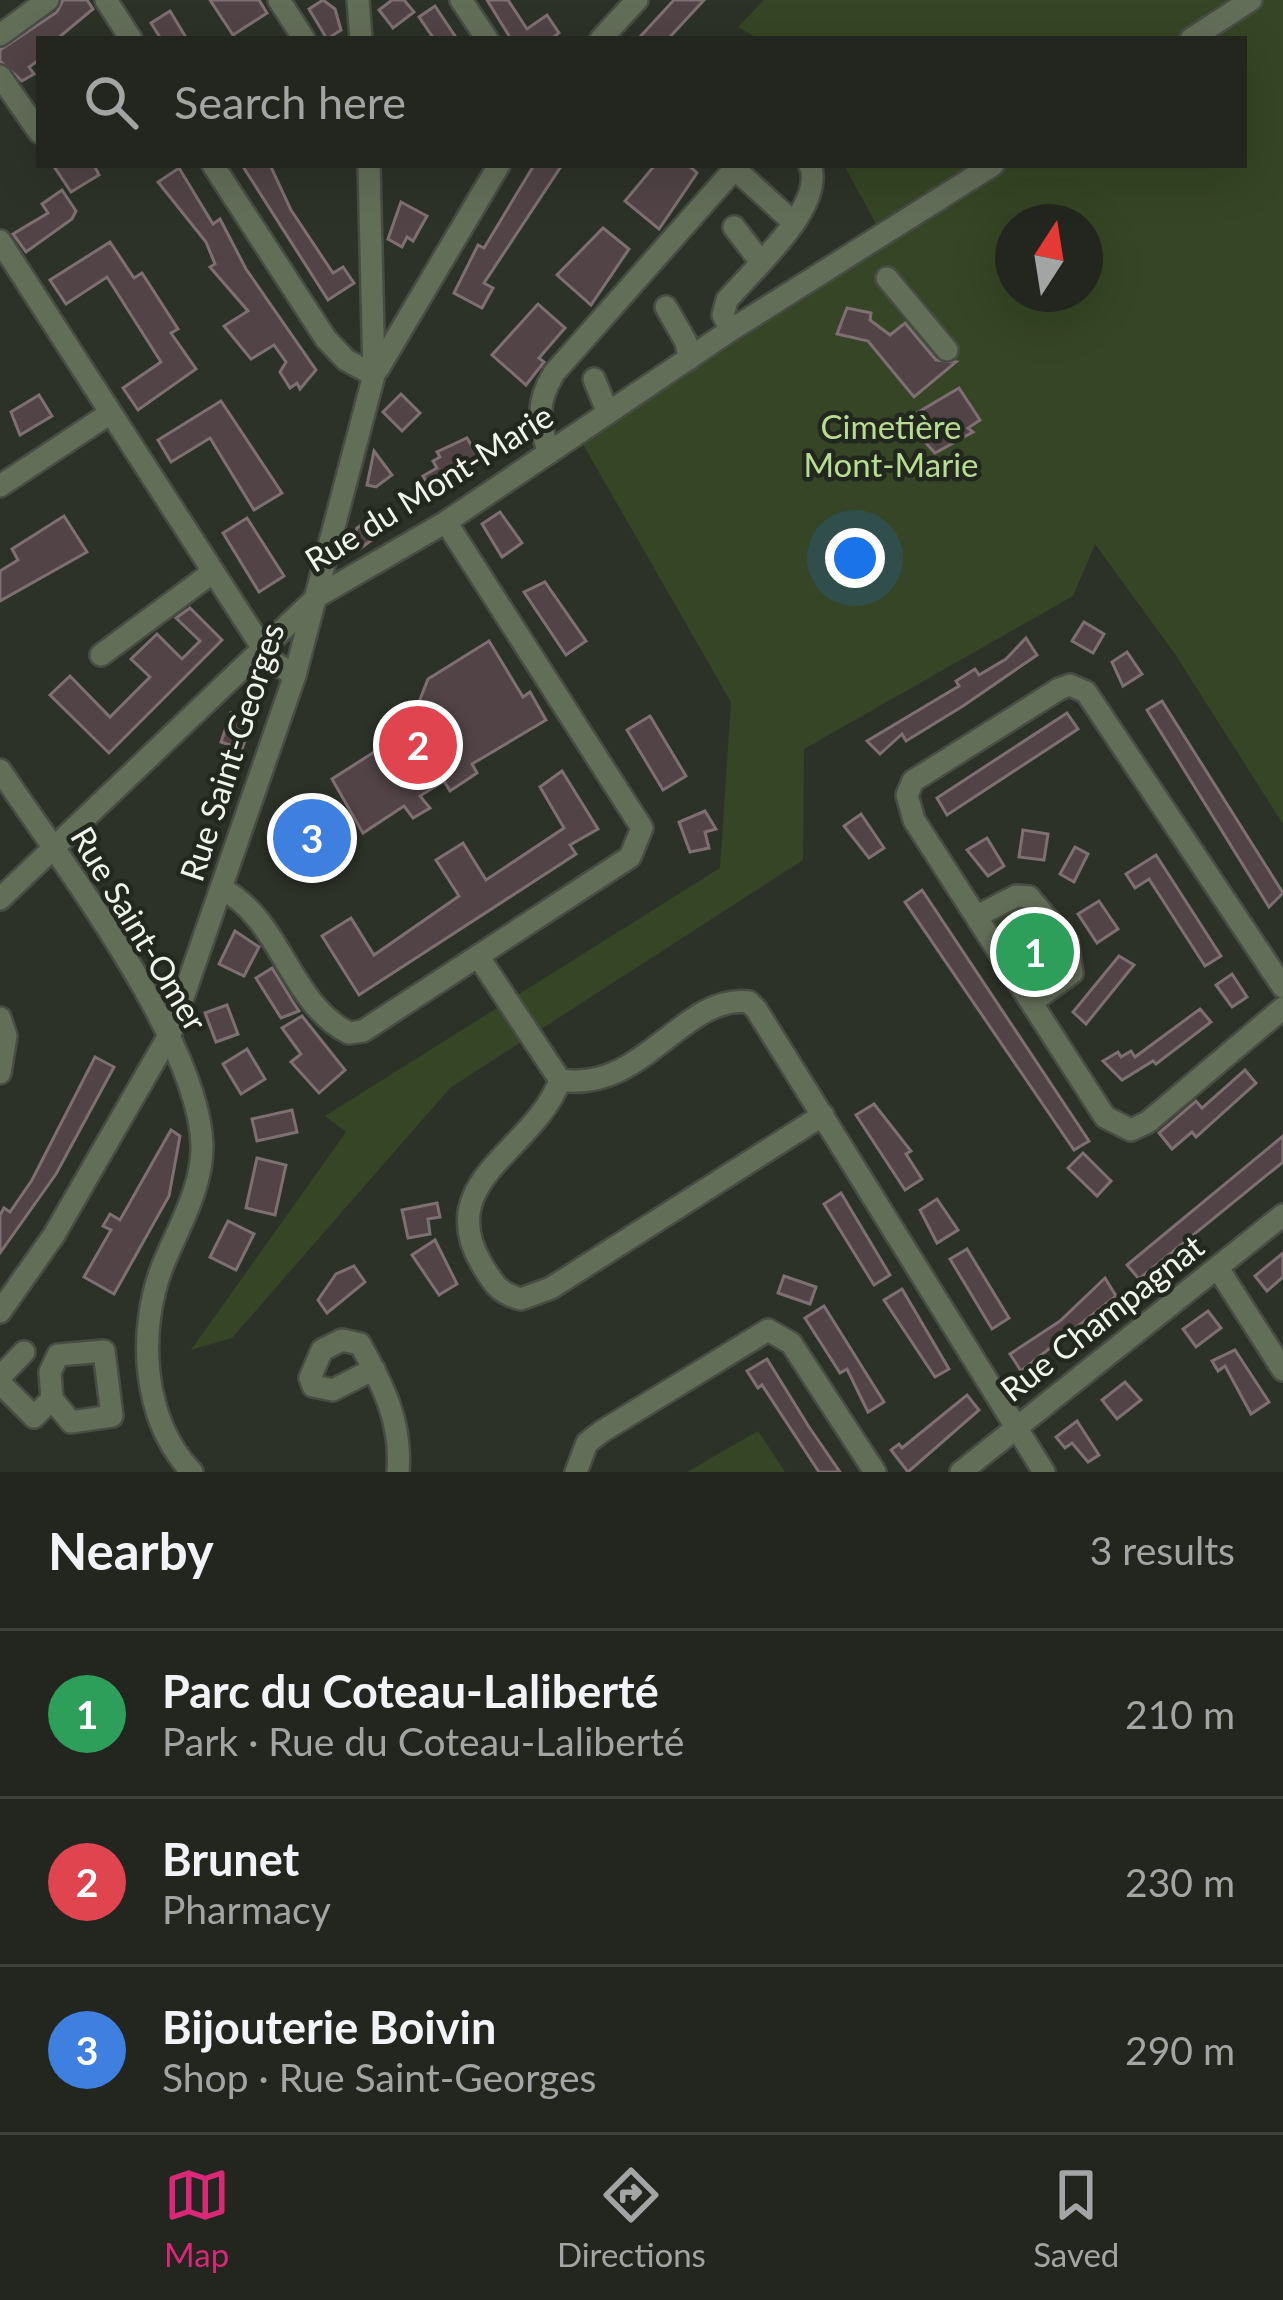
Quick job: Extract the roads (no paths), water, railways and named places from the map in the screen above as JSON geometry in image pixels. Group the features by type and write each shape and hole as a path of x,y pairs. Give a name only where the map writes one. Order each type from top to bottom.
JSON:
{"street":[{"path":"0,35 48,0"},
{"path":"106,0 129,36"},
{"path":"279,0 302,36"},
{"path":"358,0 361,36"},
{"path":"460,0 485,36"},
{"path":"604,36 637,0"},
{"path":"1196,36 1251,0"},
{"path":"0,76 36,128"},
{"path":"215,168 326,340 346,360 374,375 498,168"},
{"name":"Rue Saint-Georges","path":"0,1312 54,1235 170,1032 295,675 374,375 369,168"},
{"path":"549,453 538,419 542,394 554,373 736,168"},
{"path":"738,168 793,222"},
{"path":"731,330 723,315 727,300 813,191 810,168"},
{"name":"Rue du Mont-Marie","path":"0,899 318,596 446,522 731,330 988,168"},
{"path":"734,227 760,261"},
{"path":"0,241 264,649 281,670 295,675"},
{"path":"887,278 947,350"},
{"path":"665,307 689,359"},
{"path":"594,379 608,413"},
{"path":"0,486 109,414"},
{"path":"222,889 244,900 323,1014 349,1033 363,1031 630,856 640,844 642,828 446,522"},
{"path":"101,655 213,572"},
{"path":"1283,988 1085,692 1070,686 921,772 907,795 914,820 1105,1117 1131,1130 1148,1122 1283,1008"},
{"name":"Rue Saint-Omer","path":"0,770 170,1032 198,1119 200,1169 160,1271 148,1324 158,1418 183,1468"},
{"path":"977,916 1016,896 1029,897 1060,932 1074,961 1072,973 1032,1002"},
{"path":"478,956 560,1080 580,1083 626,1071 722,1004 748,1002 823,1114 1044,1472"},
{"path":"0,1018 6,1036 0,1072"},
{"path":"138,1095 170,1078 184,1088 198,1119"},
{"path":"560,1080 545,1110 492,1168 466,1213 468,1241 496,1288 521,1299 551,1288 823,1114"},
{"name":"Rue Champagnat","path":"961,1472 1283,1215"},
{"path":"1219,1270 1283,1370"},
{"path":"575,1472 587,1443 768,1330 791,1343 875,1472"},
{"path":"24,1352 0,1380 34,1417 52,1399"},
{"path":"374,1369 400,1436 398,1472"}],"place":[{"name":"Brunet","path":"418,745"},
{"name":"Bijouterie Boivin","path":"312,838"},
{"name":"Parc du Coteau-Laliberté","path":"1035,952"}],"park label":[{"name":"Cimetière Mont-Marie","path":"891,446"}]}
